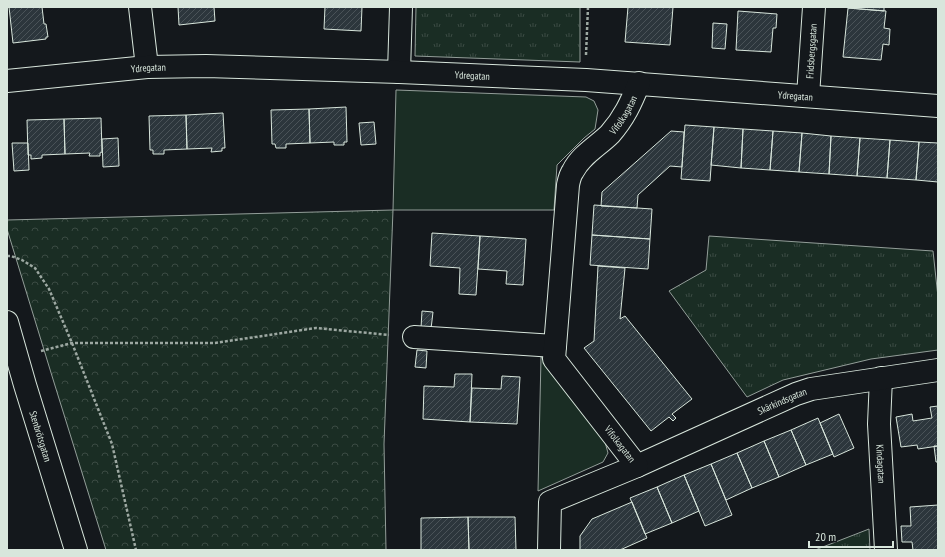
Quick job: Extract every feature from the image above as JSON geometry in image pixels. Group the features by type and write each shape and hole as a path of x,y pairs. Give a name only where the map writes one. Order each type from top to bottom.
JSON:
{"street":[{"path":"140,7 147,67"},
{"path":"399,72 401,7"},
{"name":"Fridsbergsgatan","path":"808,96 814,7"},
{"name":"Ydregatan","path":"7,81 147,67 206,66 586,80 938,106"},
{"name":"Vifolkagatan","path":"549,550 550,502 636,466 554,359 568,185 572,171 578,162 609,135 630,105 639,83"},
{"name":"Stenbrötsgatan","path":"7,322 76,550"},
{"path":"414,337 555,346"},
{"name":"Skärkindsgatan","path":"636,466 796,394 811,389 938,370"},
{"name":"Kindagatan","path":"881,378 879,424 886,550"}],"path":[{"path":"586,80 588,7"},
{"path":"7,256 22,260 35,268 49,289 112,444 136,550"},
{"path":"72,343 215,343 316,328 414,337"}],"green space":[{"path":"416,7 580,7 580,62 415,56"},
{"path":"396,90 586,97 594,101 598,110 595,129 557,165 554,210 393,210"},
{"path":"393,210 384,444 386,550 106,550 7,229 7,220"},
{"path":"709,236 933,251 938,297 938,350 871,359 783,380 747,397 669,291 706,270"},
{"path":"541,357 605,442 608,453 603,462 538,491"},
{"path":"869,529 870,550 815,550"}],"building":[{"path":"9,7 42,7 44,24 46,24 48,37 46,37 46,39 13,43"},
{"path":"178,7 214,7 215,21 179,25"},
{"path":"325,7 362,7 361,31 324,29"},
{"path":"628,7 673,7 670,45 625,42"},
{"path":"884,7 884,11 848,8"},
{"path":"848,8 886,11 884,28 890,29 889,45 883,44 881,60 843,57"},
{"path":"738,11 777,14 776,28 773,28 771,52 736,50"},
{"path":"713,23 727,24 725,49 712,48"},
{"path":"346,107 347,142 344,142 344,145 334,145 334,142 310,143 309,109"},
{"path":"309,109 310,143 286,144 286,148 276,148 275,144 272,144 271,110"},
{"path":"223,113 225,148 222,148 222,151 211,152 212,148 187,149 186,115"},
{"path":"186,115 187,149 164,150 164,154 153,154 153,150 150,150 149,116"},
{"path":"101,118 102,152 100,153 100,156 89,156 90,153 65,154 64,119"},
{"path":"64,119 65,154 42,155 42,158 31,159 31,155 28,155 27,120"},
{"path":"374,122 376,144 361,145 359,123"},
{"path":"685,125 714,127 710,181 681,179"},
{"path":"714,127 743,129 741,168 711,165"},
{"path":"743,129 773,131 770,170 741,168"},
{"path":"671,131 684,132 682,167 670,166 638,195 637,208 601,206 602,192"},
{"path":"773,131 802,133 799,172 770,170"},
{"path":"802,133 831,136 829,174 799,172"},
{"path":"831,136 860,138 857,176 829,174"},
{"path":"118,138 119,166 103,167 102,139"},
{"path":"860,138 890,140 887,178 857,176"},
{"path":"890,140 919,142 916,180 887,178"},
{"path":"919,142 938,143 938,182 916,180"},
{"path":"12,143 28,143 29,170 14,171"},
{"path":"594,205 652,209 650,239 592,235"},
{"path":"432,233 480,236 476,295 459,294 460,268 430,266"},
{"path":"592,235 650,239 648,269 590,265"},
{"path":"480,236 526,239 523,285 506,284 507,271 478,269"},
{"path":"598,266 625,268 620,319 625,316 692,399 672,414 676,418 673,421 669,417 651,431 584,348 594,341"},
{"path":"422,311 433,312 431,329 421,328"},
{"path":"417,350 427,351 426,368 415,367"},
{"path":"455,374 472,374 470,422 423,419 424,386 454,387"},
{"path":"502,376 520,377 517,424 470,422 472,388 501,389"},
{"path":"938,406 938,446 918,449 917,445 901,447 896,417 912,414 913,421 932,418 930,407"},
{"path":"839,414 854,448 834,457 820,423"},
{"path":"818,418 833,454 806,465 791,430"},
{"path":"791,430 806,465 779,477 764,441"},
{"path":"764,441 779,477 752,488 737,453"},
{"path":"934,446 938,446 938,462 936,462"},
{"path":"737,453 752,488 726,500 711,464"},
{"path":"711,464 732,515 705,526 684,475"},
{"path":"684,475 699,511 672,523 657,487"},
{"path":"657,487 672,523 645,534 630,498"},
{"path":"632,502 647,538 620,550 580,550 580,536 592,519"},
{"path":"938,505 938,550 913,550 912,542 902,542 901,526 911,526 910,507"},
{"path":"468,517 469,550 421,550 421,518"},
{"path":"468,517 515,517 516,550 469,550"}]}
